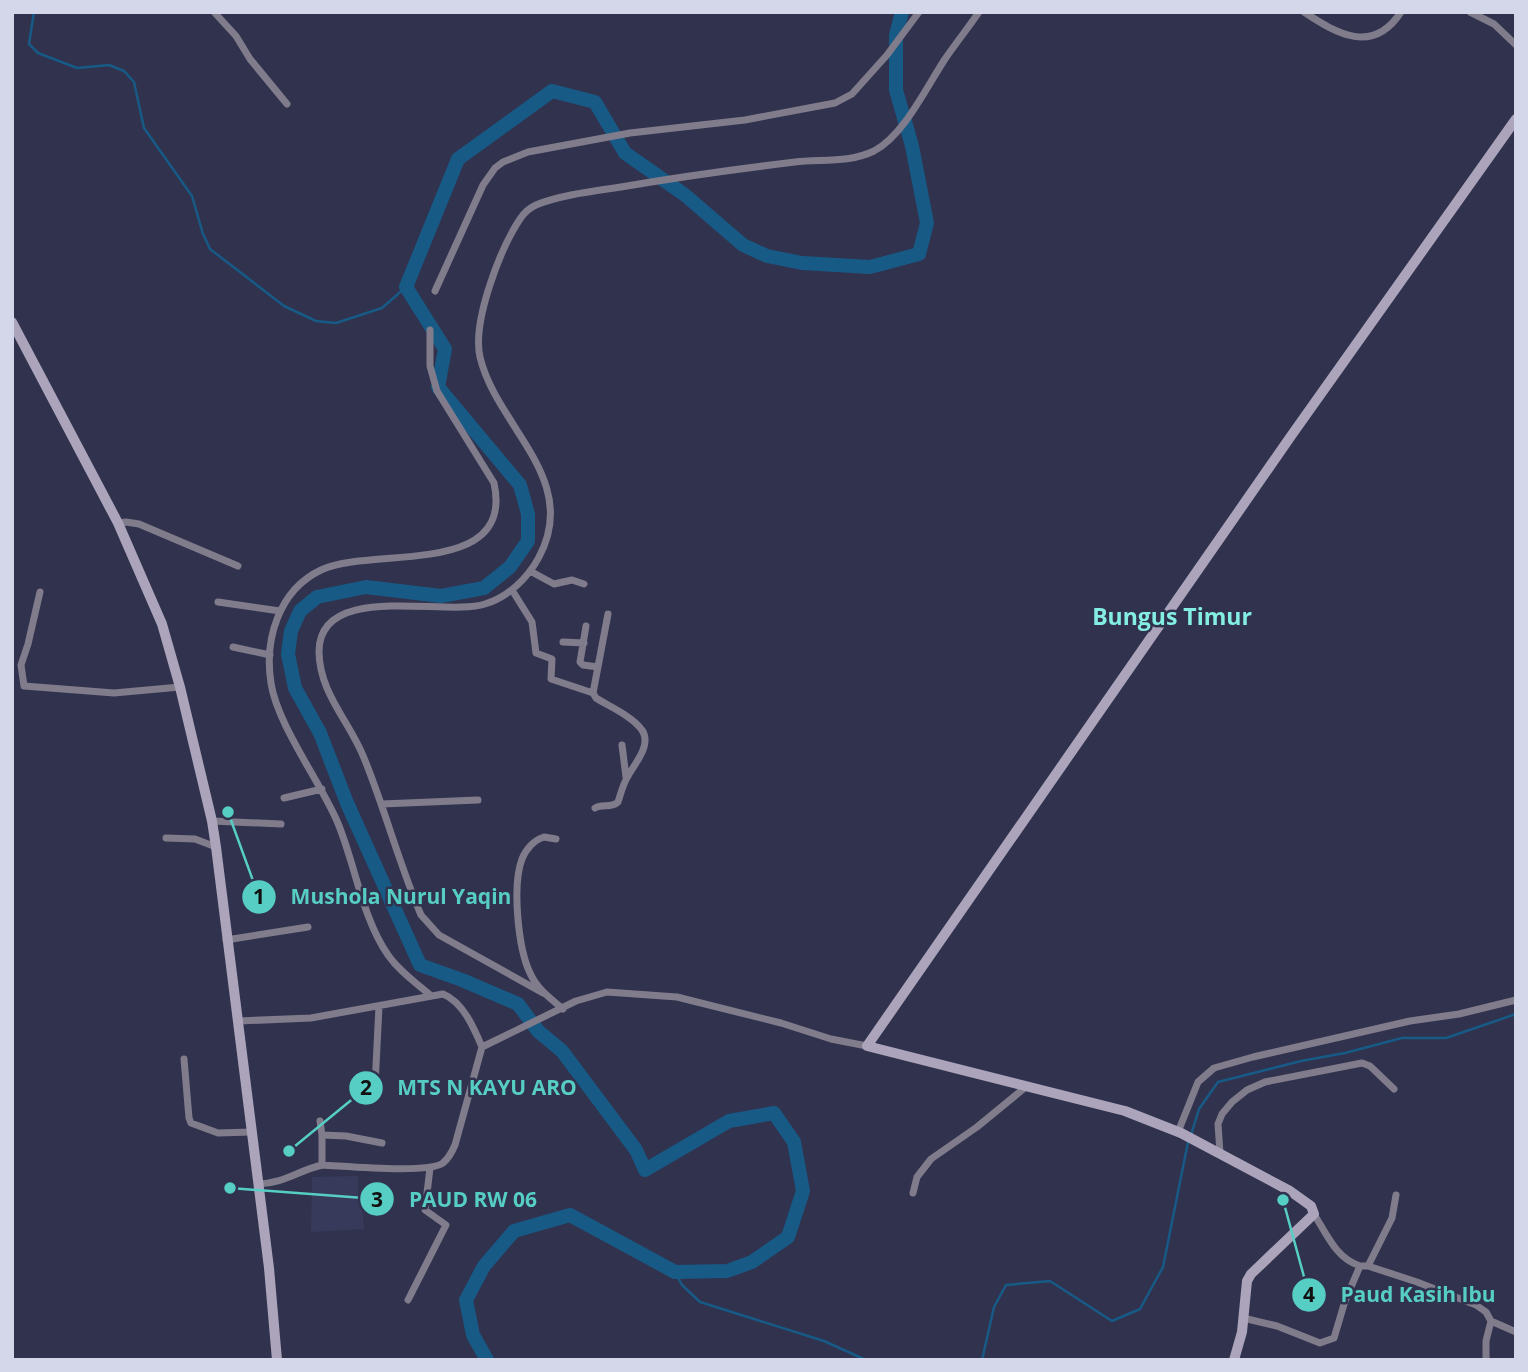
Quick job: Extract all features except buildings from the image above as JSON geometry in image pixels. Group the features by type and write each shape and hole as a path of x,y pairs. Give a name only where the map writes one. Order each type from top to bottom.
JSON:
{"street":[{"path":"214,12 236,36 250,59 287,104"},
{"path":"435,291 483,185 503,162 527,152 630,133 745,120 825,107 852,94 887,55 919,12"},
{"path":"564,1009 543,993 453,944 430,927 421,915 362,753 324,684 319,654 320,638 341,616 363,609 402,605 443,608 480,606 513,590 531,572 539,557 550,525 550,503 541,470 489,382 479,351 482,311 505,248 519,219 526,211 537,204 644,183 794,162 844,160 875,150 898,131 979,12"},
{"path":"1304,12 1318,22 1356,39 1371,36 1384,29 1401,12"},
{"path":"1471,12 1494,24 1516,45"},
{"path":"867,1046 1283,447 1516,119"},
{"path":"12,322 118,523 162,624 180,687 216,847 226,940 239,1021 277,1360"},
{"path":"430,330 429,354 435,384 494,483 498,499 495,512 484,533 464,546 420,556 365,561 322,569 295,588 277,610 269,654 274,697 338,822 374,928 386,953 395,964 430,995"},
{"path":"118,523 129,522 158,531 238,566"},
{"path":"531,572 557,584 572,580 584,584"},
{"path":"513,590 532,622 536,653 552,659 551,679 593,693 596,698 633,722 643,733 641,756 626,778 618,802 611,806 595,808"},
{"path":"40,592 21,668 24,686 114,693 180,687"},
{"path":"218,602 277,610"},
{"path":"593,693 608,614"},
{"path":"586,626 581,664 598,667"},
{"path":"562,642 584,643"},
{"path":"233,648 269,654"},
{"path":"622,745 626,778"},
{"path":"284,798 322,789"},
{"path":"382,804 478,800"},
{"path":"212,821 281,824"},
{"path":"543,993 525,961 520,930 518,882 522,859 530,845 544,837 556,839"},
{"path":"166,838 195,839 216,847"},
{"path":"226,940 308,928"},
{"path":"482,1047 597,993 677,997 781,1023 831,1039 1125,1111 1180,1132 1290,1191 1311,1206 1338,1252 1347,1261 1417,1282 1476,1305 1486,1312 1491,1321 1516,1332"},
{"path":"239,1021 311,1017 443,994 455,1001 475,1030 482,1047 451,1155 442,1164 430,1168 322,1166 275,1183 258,1184"},
{"path":"1180,1132 1198,1082 1214,1068 1410,1021 1460,1014 1516,1000"},
{"path":"375,1086 379,1006"},
{"path":"184,1059 191,1123 218,1133 252,1132"},
{"path":"1218,1153 1217,1133 1222,1114 1247,1090 1265,1082 1362,1063 1370,1066 1394,1090"},
{"path":"913,1193 917,1177 931,1159 977,1127 1027,1086"},
{"path":"320,1121 322,1166"},
{"path":"321,1135 346,1136 382,1143"},
{"path":"408,1300 446,1224 425,1210 430,1168"},
{"path":"1243,1318 1277,1326 1320,1343 1329,1342 1337,1332 1345,1301 1392,1219 1396,1195"},
{"path":"1234,1360 1247,1281 1251,1274 1314,1214"},
{"path":"1486,1360 1486,1341 1491,1321"}],"shaded area":[{"path":"358,1176 358,1204 362,1204 364,1229 311,1232 312,1177"}],"waterway":[{"path":"34,12 29,44 38,53 77,68 109,65 124,71 134,82 144,128 192,196 210,249 284,306 316,321 336,323 382,308 406,287"},
{"path":"487,1360 473,1335 466,1300 484,1266 514,1231 570,1215 675,1272 727,1271 752,1262 788,1237 803,1191 794,1142 774,1113 729,1121 645,1170 636,1150 562,1051 538,1031 518,1004 420,965 347,803 320,733 295,688 288,654 291,631 300,611 317,597 366,587 441,596 484,588 510,567 528,541 528,514 520,485 438,387 445,349 406,287 458,159 552,91 595,102 625,153 685,195 743,245 767,256 802,263 870,267 919,254 927,223 912,146 896,90 896,35 902,12"},
{"path":"1191,1135 1199,1109 1218,1082 1402,1038 1446,1038 1516,1014"},
{"path":"982,1360 994,1307 1006,1285 1050,1281 1112,1321 1140,1309 1163,1267 1188,1142"},
{"path":"675,1272 682,1285 700,1302 824,1341 866,1360"}],"place":[{"name":"Mushola Nurul Yaqin","path":"228,812"},
{"name":"MTS N KAYU ARO","path":"289,1151"},
{"name":"PAUD RW 06","path":"230,1188"},
{"name":"Paud Kasih Ibu","path":"1283,1200"}],"district":[{"name":"Bungus Timur","path":"1172,616"}]}
